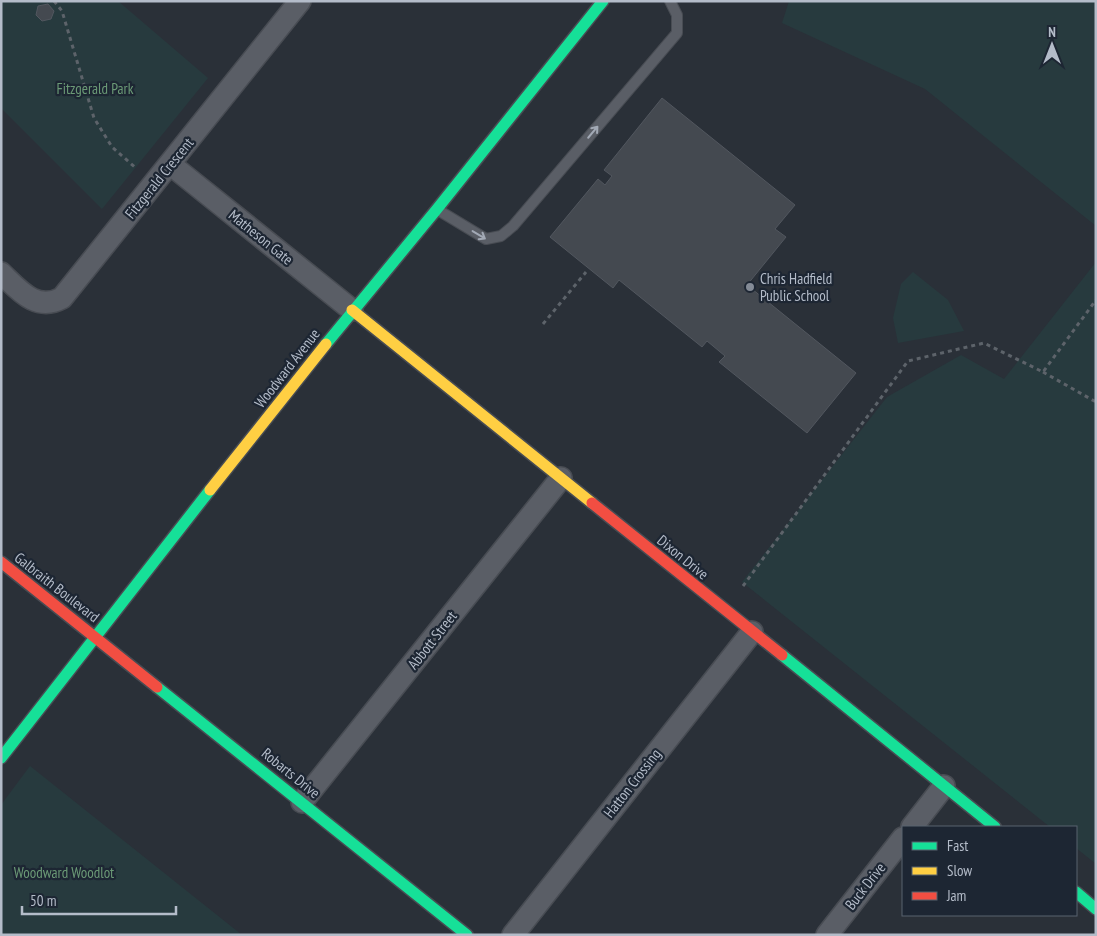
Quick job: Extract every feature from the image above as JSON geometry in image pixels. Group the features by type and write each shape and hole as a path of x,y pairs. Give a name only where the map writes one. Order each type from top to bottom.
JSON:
{"street":[{"name":"Woodward Avenue","path":"1,758 352,310 437,209 603,1"},
{"name":"Fitzgerald Crescent","path":"1,273 29,298 44,304 62,298 170,164 295,3"},
{"name":"Matheson Gate","path":"170,164 352,310"},
{"name":"Dixon Drive","path":"352,310 994,826"},
{"name":"Abbott Street","path":"302,802 561,478"},
{"name":"Galbraith Boulevard","path":"1,562 95,636"},
{"name":"Hatton Crossing","path":"513,935 752,632"},
{"name":"Robarts Drive","path":"95,636 467,935"},
{"path":"913,826 944,786"},
{"name":"Buck Drive","path":"826,935 902,839"},
{"path":"1077,893 1096,908"}],"lane":[{"path":"437,209 486,239 501,236 514,226 677,33 677,15 670,1"}],"path":[{"path":"54,1 62,11 94,118 112,147 137,169"},
{"path":"543,324 586,272"},
{"path":"1042,372 1096,300"},
{"path":"743,586 908,361 984,342 1096,402"}],"green space":[{"name":"Fitzgerald Park","path":"1,1 118,1 208,78 102,209 1,108"},
{"path":"789,1 1096,1 1096,226 925,89 782,23"},
{"path":"1096,262 1096,864 1077,849 1077,826 1049,826 742,582 887,397 961,355 1004,379"},
{"path":"913,272 948,300 964,331 898,343 893,318 901,284"},
{"name":"Woodward Woodlot","path":"30,766 242,935 1,935 1,805"}],"building":[{"path":"48,4 54,11 51,19 42,21 36,15 38,6"},
{"path":"662,98 795,205 775,229 786,237 747,285 856,373 807,433 719,362 725,356 707,341 702,347 619,280 613,288 550,237 598,179 605,185 612,176 604,170"}],"traffic: fast":[{"path":"326,344 437,209 603,1"},
{"path":"1,758 210,490"},
{"path":"782,655 994,826"},
{"path":"157,687 467,935"},
{"path":"1077,893 1096,909"}],"traffic: slow":[{"path":"352,310 592,503"},
{"path":"210,490 326,344"}],"traffic: jam":[{"path":"592,503 782,655"},
{"path":"1,562 157,687"}],"place":[{"name":"Chris Hadfield Public School","path":"750,287"}]}
